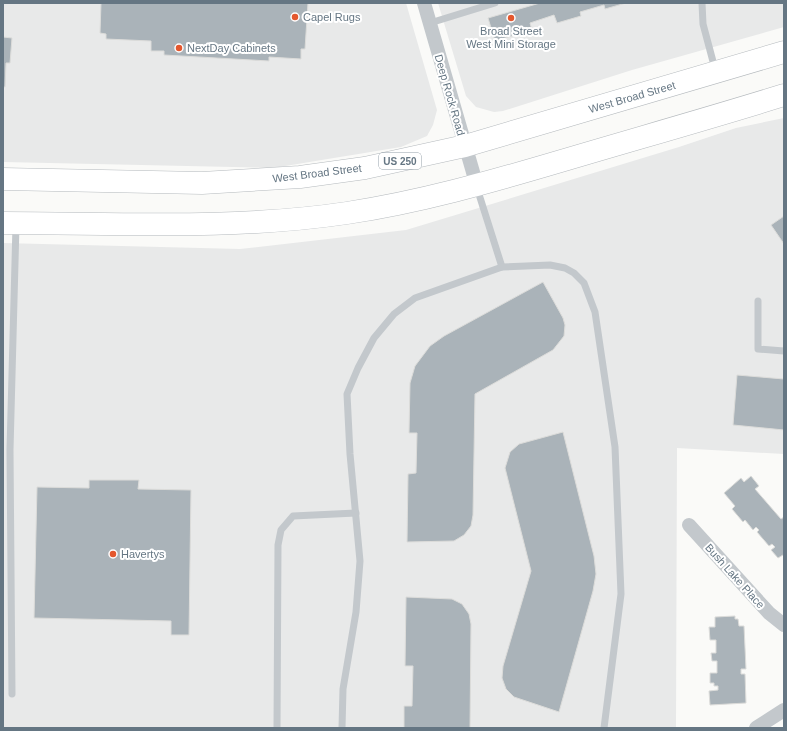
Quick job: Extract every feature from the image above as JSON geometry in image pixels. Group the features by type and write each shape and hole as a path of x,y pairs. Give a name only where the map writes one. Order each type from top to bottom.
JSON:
{"main road":[{"name":"West Broad Street","path":"3,179 196,183 268,180 365,168 465,146 784,52"},
{"path":"10,223 187,224 306,218 412,202 476,186 784,95"}],"street":[{"name":"Deep Rock Road","path":"424,3 476,186"},
{"name":"Bush Lake Place","path":"689,525 769,613 784,624"},
{"path":"756,728 784,710"}],"lane":[{"path":"430,23 495,3"},
{"path":"702,3 703,24 716,72"},
{"path":"476,186 502,267"},
{"path":"10,223 12,694"},
{"path":"342,728 343,690 356,612 360,561 347,394 374,338 394,314 415,298 502,267 550,265 565,268 574,273 584,283 595,312 615,447 621,594 604,728"},
{"path":"758,301 758,349 784,351"},
{"path":"276,728 278,545 281,530 293,516 356,513"}],"shaded area":[{"path":"3,3 406,3 437,110 433,125 427,136 401,147 273,168 3,162"},
{"path":"438,3 784,3 784,27 632,70 503,111 494,112 476,107 466,96"},
{"path":"784,118 784,454 677,448 676,728 3,728 3,243 240,249 406,230 679,147 736,128"}],"building":[{"path":"101,3 308,3 305,49 301,49 301,59 269,57 269,61 164,55 164,51 151,51 151,41 106,39 106,34 100,33"},
{"path":"540,3 626,3 605,9 604,5 580,12 581,16 557,23 554,15 530,23 532,30 495,41 488,18"},
{"path":"3,37 12,38 10,63 6,63 5,87 3,87"},
{"path":"784,216 784,244 771,225"},
{"path":"543,282 563,318 565,325 564,336 553,350 475,394 473,515 471,526 464,535 454,541 407,542 408,474 416,473 417,433 409,433 410,383 415,366 430,346 444,336"},
{"path":"737,375 784,379 784,430 733,425"},
{"path":"563,432 594,556 596,574 593,591 559,712 514,697 506,689 502,678 503,666 531,571 505,468 510,452 519,444"},
{"path":"751,476 759,486 755,489 781,519 784,517 784,556 783,555 778,558 771,550 775,547 772,544 769,546 757,532 759,530 756,527 753,530 745,520 743,522 732,509 735,506 724,493 741,478 744,482"},
{"name":"Havertys","path":"89,480 139,480 138,489 191,490 189,635 171,635 171,621 34,618 37,487 89,488"},
{"path":"406,597 452,599 462,604 469,614 471,624 470,728 404,728 404,706 412,706 413,666 405,666"},
{"path":"735,616 735,619 738,619 739,626 744,626 746,669 741,669 741,674 745,674 746,703 710,705 709,691 718,690 718,686 714,686 714,683 710,683 710,673 717,673 717,661 712,661 711,653 716,653 716,640 710,640 709,627 715,627 715,617"}],"place":[{"name":"Capel Rugs","path":"295,17"},
{"name":"Broad Street West Mini Storage","path":"511,18"},
{"name":"NextDay Cabinets","path":"179,48"},
{"name":"Havertys","path":"113,554"}]}
